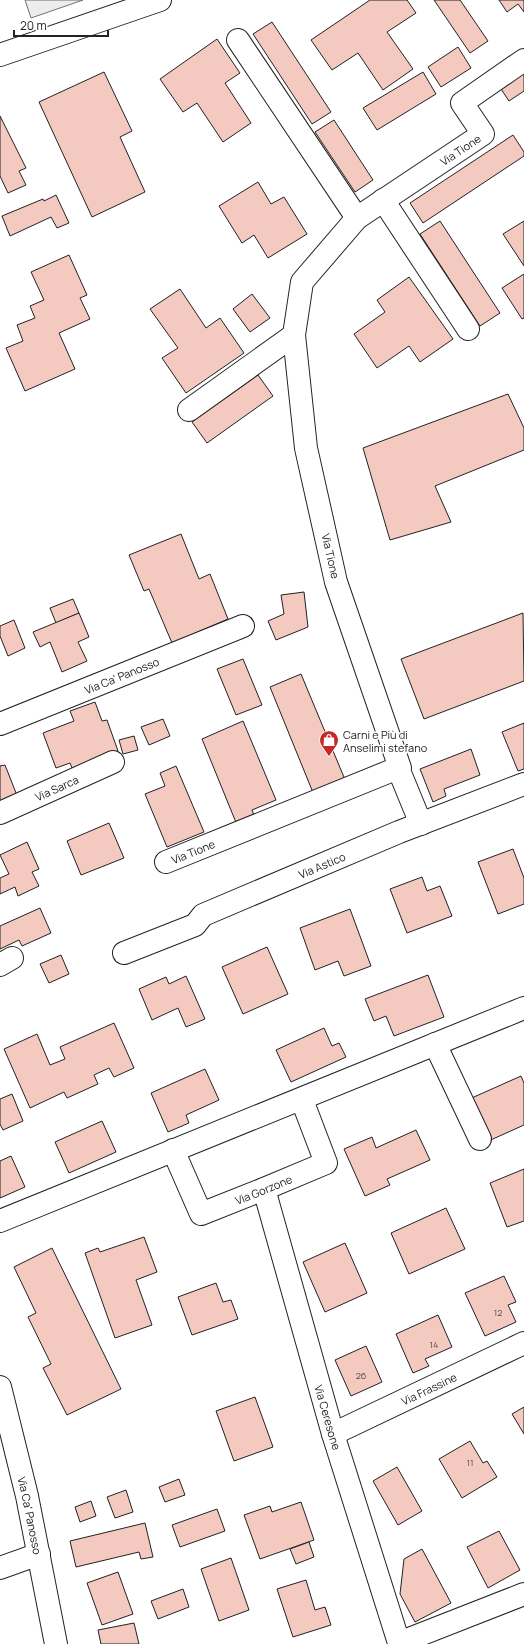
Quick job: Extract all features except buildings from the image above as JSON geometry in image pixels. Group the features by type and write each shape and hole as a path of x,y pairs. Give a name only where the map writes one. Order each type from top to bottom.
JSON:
{"street":[{"path":"0,55 160,0"},
{"path":"238,40 357,218"},
{"name":"Via Tione","path":"421,824 398,768 400,768 336,582 306,448 294,335 302,282 357,218 483,134 462,103 524,60"},
{"path":"383,200 468,329"},
{"path":"189,410 294,335"},
{"name":"Via Ca' Panosso","path":"0,724 243,626"},
{"name":"Via Sarca","path":"0,813 113,762"},
{"name":"Via Tione","path":"166,862 398,768"},
{"name":"Via Astico","path":"124,953 195,925 203,915 399,832 524,784"},
{"path":"0,1221 173,1150 302,1100 524,1008"},
{"path":"435,1044 480,1139"},
{"name":"Via Gorzone","path":"173,1150 201,1214 264,1190 326,1163 302,1100"},
{"name":"Via Ceresone","path":"264,1190 333,1434 398,1643 521,1601"},
{"name":"Via Frassine","path":"333,1434 524,1343"},
{"name":"Via Ca' Panosso","path":"1,1396 27,1496 56,1644"},
{"path":"0,1568 39,1554"}],"shaded area":[{"path":"25,0 83,0 31,18"}],"place":[{"name":"Carni e Più di Anselimi stefano","path":"329,757"}]}
